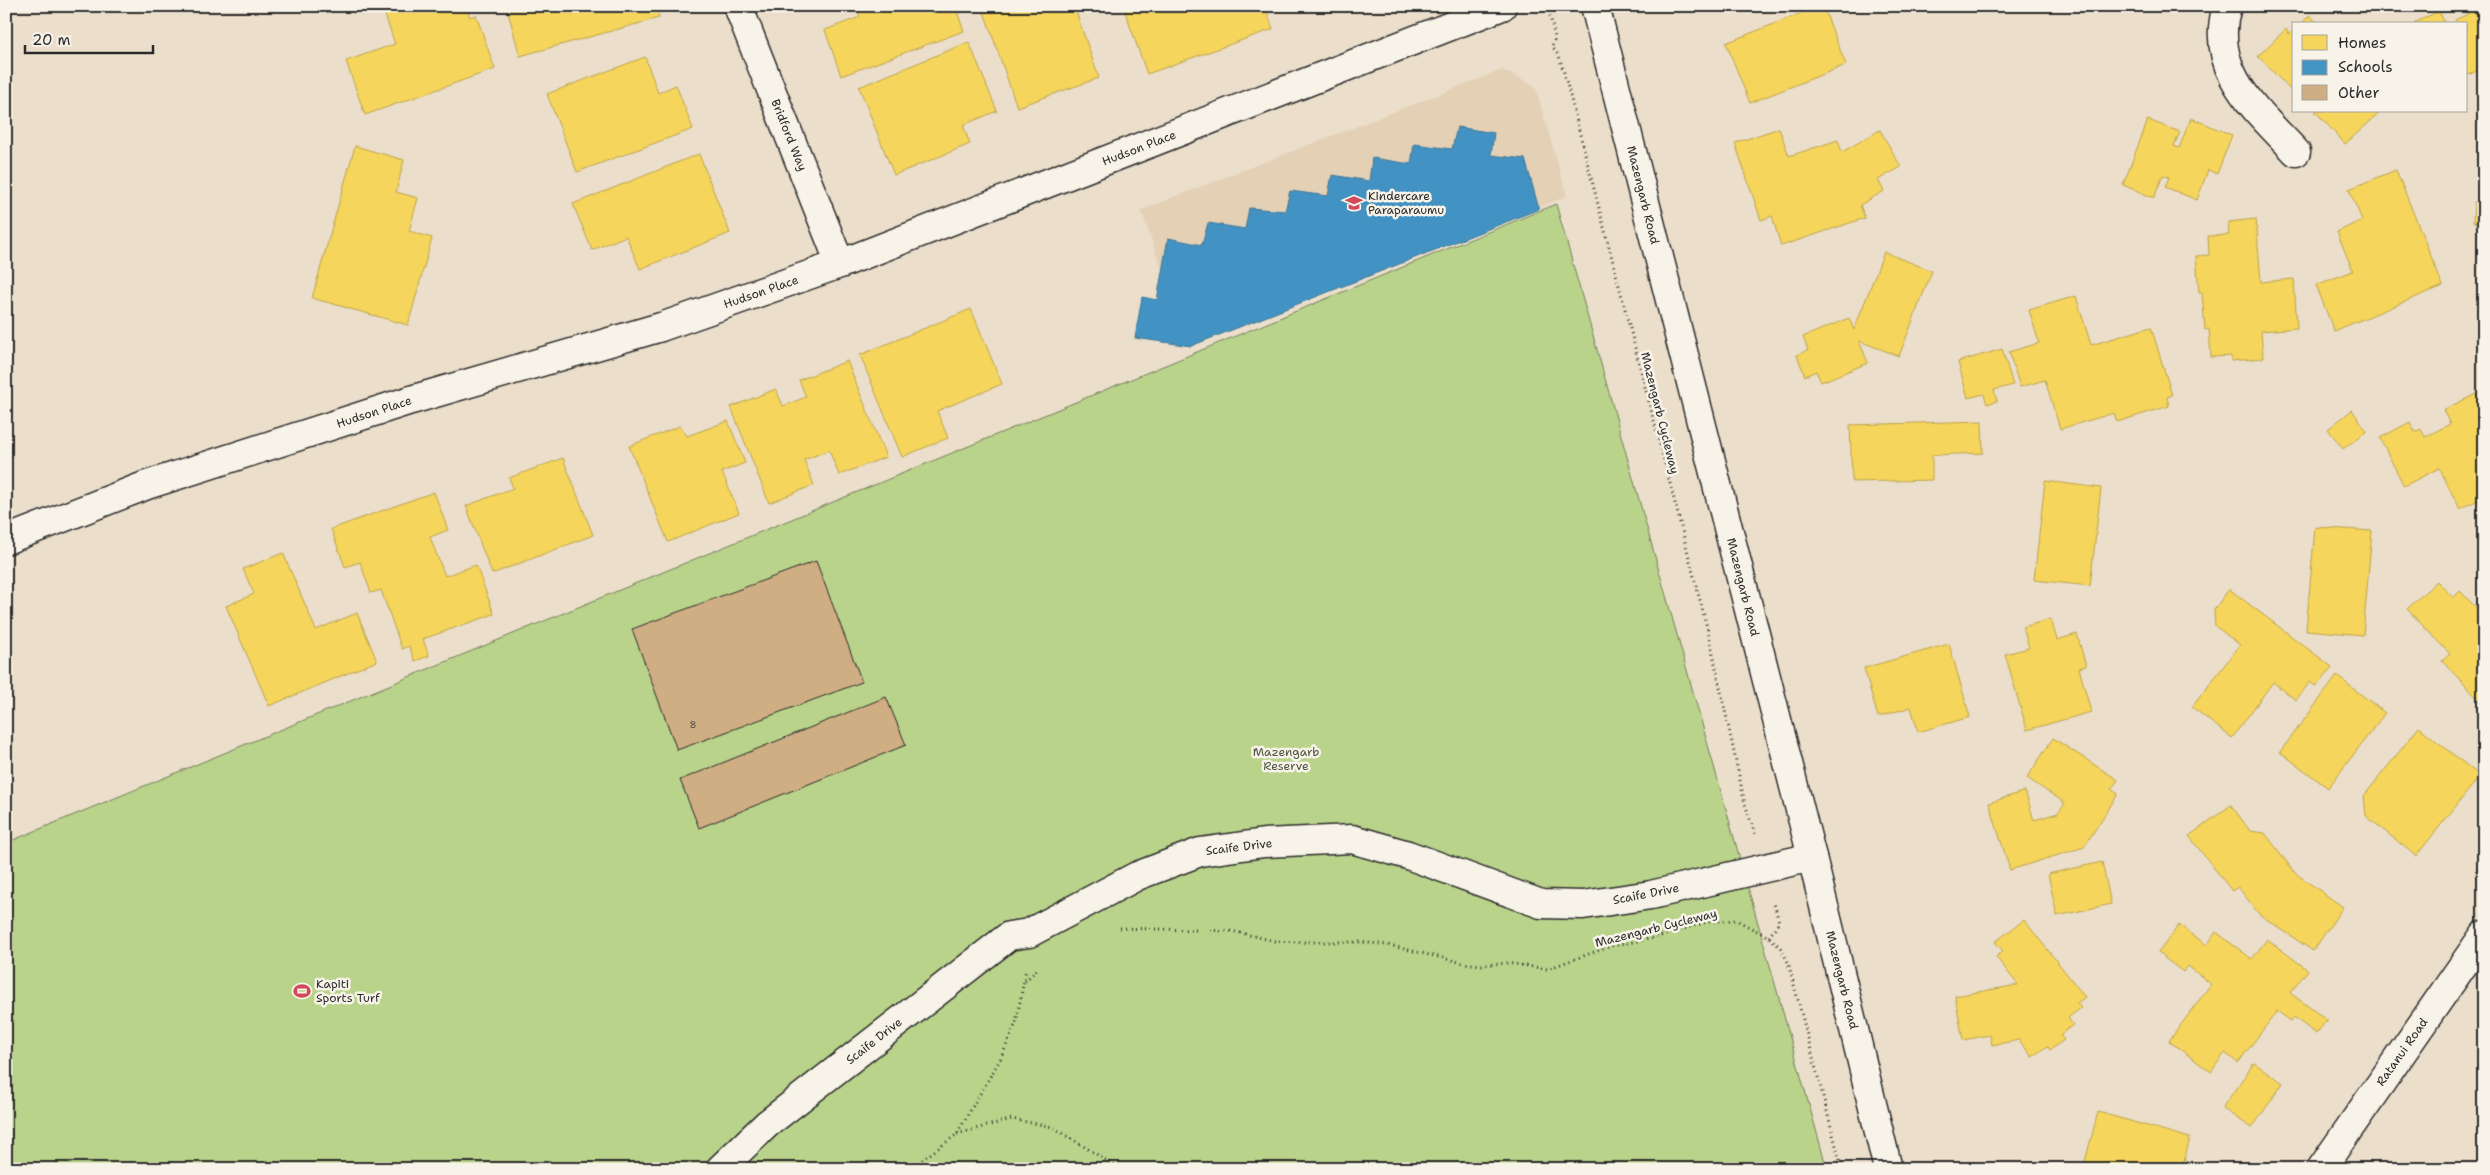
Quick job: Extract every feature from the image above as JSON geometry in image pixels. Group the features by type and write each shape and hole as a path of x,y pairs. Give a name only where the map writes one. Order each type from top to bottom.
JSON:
{"street":[{"name":"Bridford Way","path":"738,6 840,264"},
{"name":"Hudson Place","path":"6,540 146,486 410,400 661,327 840,264 1502,6"},
{"name":"Mazengarb Road","path":"1596,6 1812,857 1888,1169"},
{"path":"2227,6 2222,35 2226,63 2248,99 2296,152"},
{"name":"Scaife Drive","path":"720,1169 766,1124 1008,936 1030,933 1137,876 1200,852 1264,843 1352,839 1408,855 1541,904 1583,905 1651,895 1812,857"},
{"name":"Ratanui Road","path":"2321,1169 2484,935"}],"path":[{"name":"Mazengarb Cycleway","path":"1548,6 1555,38 1552,47 1559,56 1566,76 1709,635 1745,804 1753,827"},
{"name":"Mazengarb Cycleway","path":"1116,929 1232,931 1275,940 1360,942 1388,945 1463,963 1481,965 1508,963 1547,969 1611,946 1654,938 1707,922 1736,920 1769,937 1780,947 1788,962 1842,1169"},
{"path":"1769,937 1779,922"},
{"path":"956,1135 1001,1058 1016,1023 1026,981 1030,933"},
{"path":"1026,981 1042,966"},
{"path":"910,1169 956,1135 1012,1119 1053,1127 1120,1169"}],"shaded area":[{"name":"Kindercare Paraparaumu","path":"1502,70 1535,86 1567,196 1190,347 1141,210"}],"green space":[{"name":"Mazengarb Reserve","path":"1556,204 1827,1169 6,1169 6,843"}],"building: Homes":[{"path":"382,6 466,6 470,17 476,15 495,69 365,115 346,61 395,44"},
{"path":"529,6 656,6 659,18 520,56 508,12"},
{"path":"857,6 955,6 964,31 841,76 825,30 860,17"},
{"path":"982,6 1074,6 1099,78 1017,107"},
{"path":"1123,6 1265,6 1273,29 1147,74"},
{"path":"1823,6 1846,65 1750,103 1726,43"},
{"path":"2464,6 2484,6 2484,80 2479,70 2468,75 2468,22 2456,22 2455,20 2468,14"},
{"path":"2439,11 2444,22 2416,22"},
{"path":"2310,15 2316,22 2303,22"},
{"path":"2286,29 2289,34 2292,32 2292,92 2258,56"},
{"path":"969,42 997,111 963,125 970,144 894,175 859,87"},
{"path":"645,57 658,93 676,85 693,129 577,172 547,94"},
{"path":"2316,112 2381,112 2345,144"},
{"path":"2191,118 2232,135 2217,174 2208,170 2197,200 2165,187 2169,177 2163,175 2154,198 2123,185 2148,120 2180,132 2174,146 2179,148"},
{"path":"1779,128 1789,156 1838,140 1842,152 1880,130 1901,167 1878,180 1884,191 1860,205 1865,218 1781,246 1772,216 1761,220 1735,143"},
{"path":"355,146 404,160 396,192 418,198 409,231 432,238 408,325 312,298"},
{"path":"699,154 730,233 640,269 626,236 592,250 573,204"},
{"path":"2396,170 2443,286 2334,331 2316,285 2353,271 2337,232 2362,220 2349,189"},
{"path":"2482,178 2484,179 2484,238 2480,238 2480,223 2473,222 2474,202 2481,202"},
{"path":"2256,219 2261,282 2294,279 2297,328 2261,331 2263,358 2231,361 2231,356 2211,357 2209,329 2205,330 2202,292 2199,292 2196,256 2209,255 2208,236 2229,235 2228,222"},
{"path":"1884,252 1932,271 1899,356 1859,341 1868,363 1821,382 1816,371 1805,376 1797,355 1808,350 1803,337 1849,318 1854,330"},
{"path":"2076,296 2091,345 2151,327 2172,395 2167,397 2169,406 2117,422 2114,413 2060,429 2045,380 2020,387 2009,352 2039,343 2029,310"},
{"path":"971,309 1002,384 937,411 948,438 902,457 860,355"},
{"path":"2002,349 2013,385 1994,390 1997,401 1987,404 1984,394 1968,398 1958,362"},
{"path":"847,361 886,457 839,475 829,450 804,460 814,485 769,503 731,407 776,389 783,406 806,397 799,380"},
{"path":"2476,394 2484,409 2484,497 2460,509 2439,468 2404,486 2380,438 2410,422 2415,432 2421,429 2425,437 2450,424 2443,410"},
{"path":"2352,410 2367,431 2343,449 2328,429"},
{"path":"728,421 745,463 722,472 739,513 668,542 629,446 680,426 687,436"},
{"path":"1982,421 1983,453 1932,455 1932,480 1852,482 1850,425"},
{"path":"563,458 593,535 492,574 466,506 513,488 509,478"},
{"path":"2045,481 2101,488 2090,586 2034,580"},
{"path":"434,492 448,530 430,537 445,576 476,565 494,614 423,639 429,656 415,661 409,646 402,649 381,590 371,593 360,562 345,567 331,529"},
{"path":"2315,527 2372,531 2363,635 2306,630"},
{"path":"283,553 316,630 357,613 377,661 269,706 226,606 254,594 243,569"},
{"path":"2437,581 2453,598 2460,591 2484,616 2484,705 2442,661 2450,654 2407,609"},
{"path":"2229,589 2332,667 2316,687 2310,682 2296,700 2273,682 2232,738 2192,707 2240,645 2215,626 2214,610"},
{"path":"2051,619 2057,640 2077,634 2086,666 2079,668 2091,712 2027,730 2005,654 2029,648 2023,627"},
{"path":"1949,644 1970,717 1918,732 1911,707 1878,717 1864,668"},
{"path":"2337,676 2385,713 2328,788 2280,752"},
{"path":"2419,727 2480,776 2416,856 2366,816 2364,796"},
{"path":"2053,738 2118,780 2111,789 2118,794 2084,847 2010,870 1989,803 2025,791 2034,820 2058,813 2065,803 2027,778"},
{"path":"2231,805 2250,831 2265,833 2295,873 2343,907 2313,951 2259,914 2238,887 2232,891 2189,836"},
{"path":"2102,862 2111,904 2057,916 2048,874"},
{"path":"2024,920 2085,997 2077,1003 2081,1008 2068,1018 2073,1025 2060,1035 2064,1040 2050,1050 2047,1046 2032,1057 2019,1040 1992,1045 1990,1035 1963,1040 1955,996 2018,985 1996,957 2003,951 1995,942"},
{"path":"2179,925 2207,945 2216,932 2252,959 2267,939 2308,970 2290,993 2327,1020 2316,1034 2294,1017 2291,1021 2277,1011 2238,1063 2225,1053 2211,1072 2169,1041 2211,984 2188,966 2183,972 2158,953"},
{"path":"2254,1063 2283,1083 2252,1128 2222,1108"},
{"path":"2098,1112 2190,1138 2182,1169 2083,1169"}],"building: Schools":[{"name":"Kindercare Paraparaumu","path":"1457,127 1494,133 1491,155 1525,159 1539,209 1191,346 1135,338 1142,297 1157,300 1168,238 1202,245 1208,223 1245,229 1249,208 1285,211 1290,191 1328,196 1332,175 1369,181 1372,158 1411,164 1414,144 1452,149"}],"building: Other":[{"path":"816,561 862,682 677,750 632,629"},
{"path":"886,697 906,745 699,828 680,780"}],"place":[{"name":"Kindercare Paraparaumu","path":"1354,203"},
{"name":"Kapiti Sports Turf","path":"302,991"}]}
